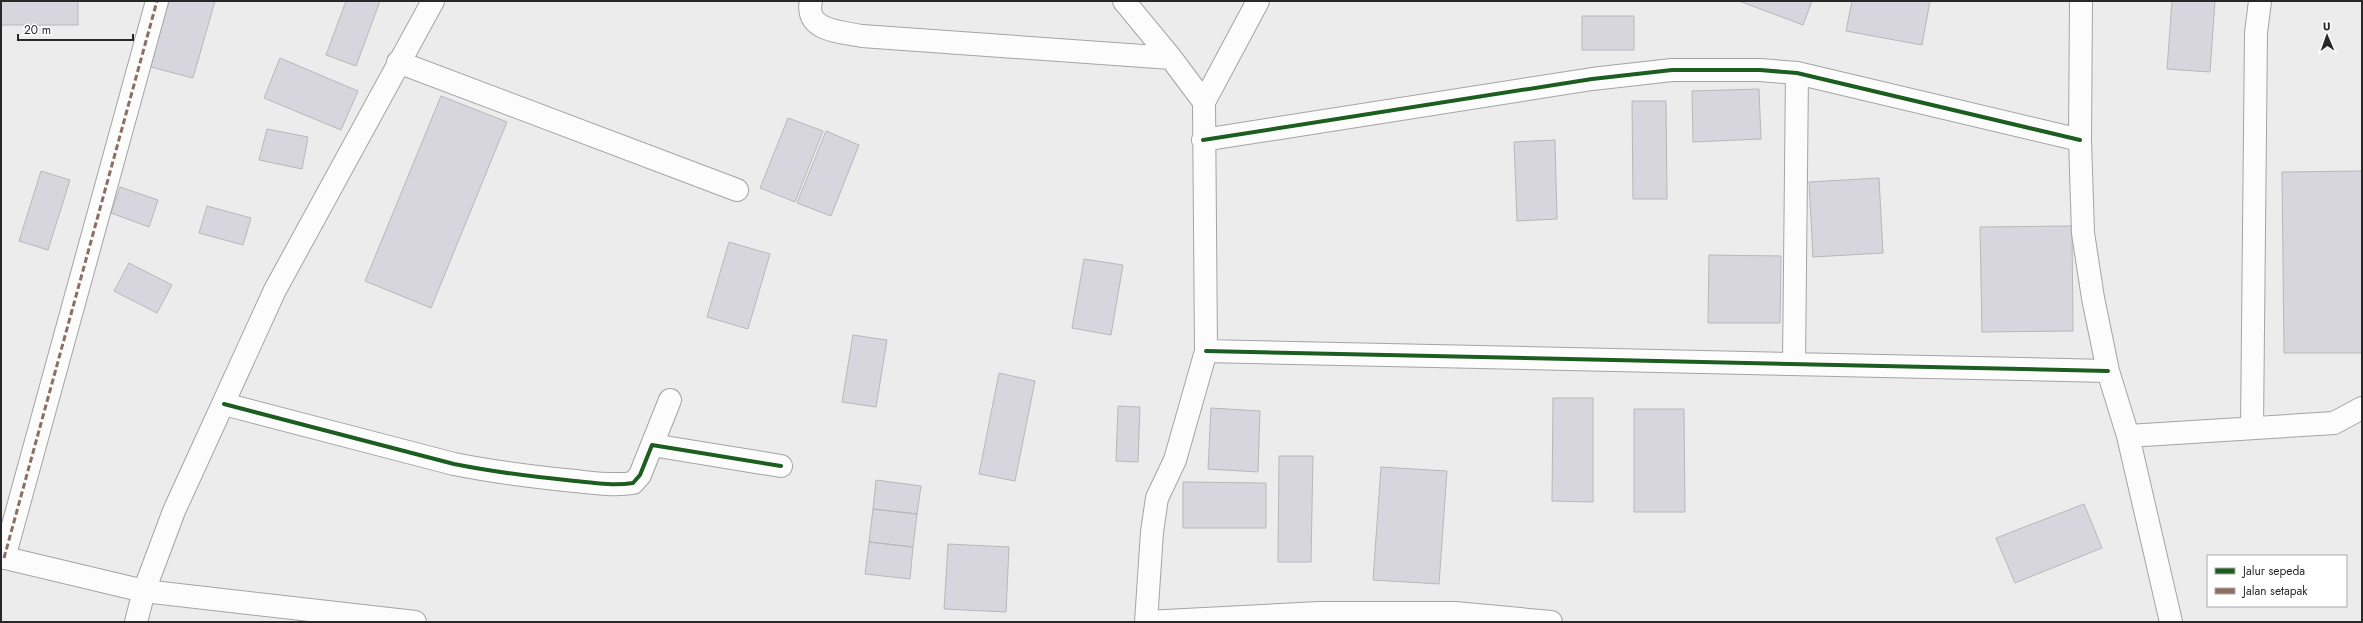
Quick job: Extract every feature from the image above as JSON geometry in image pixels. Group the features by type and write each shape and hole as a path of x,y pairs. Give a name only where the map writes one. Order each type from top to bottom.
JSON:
{"street":[{"path":"157,1 2,557 144,591 415,622"},
{"path":"136,622 144,591 174,511 275,290 398,62 434,1"},
{"path":"811,1 809,10 813,20 818,26 862,36 1171,58"},
{"path":"1124,1 1171,58 1204,102"},
{"path":"1258,1 1204,102 1203,140 1206,351 1175,460 1157,498 1152,532 1146,622 1319,613 1455,613 1551,622"},
{"path":"2081,1 2080,140 2083,233 2092,298 2108,371 2128,436 2171,622"},
{"path":"2252,428 2256,32 2260,1"},
{"path":"398,62 737,190"},
{"path":"1203,140 1592,79 1672,70 1760,70 1797,73 2080,140"},
{"path":"1794,364 1797,73"},
{"path":"1206,351 2108,371"},
{"path":"224,404 454,464 492,472 596,483 633,483 640,475 670,400"},
{"path":"2128,436 2334,422 2362,408"},
{"path":"652,445 781,466"}],"building":[{"path":"1,1 78,1 78,25 1,25"},
{"path":"165,1 215,1 193,78 147,66"},
{"path":"346,1 380,1 356,66 326,55"},
{"path":"1739,1 1812,1 1803,25"},
{"path":"1852,1 1930,1 1922,45 1846,31"},
{"path":"2172,1 2215,1 2210,72 2167,69"},
{"path":"1582,16 1634,16 1634,50 1582,50"},
{"path":"280,58 358,91 341,130 264,98"},
{"path":"1759,89 1761,139 1693,142 1692,91"},
{"path":"441,96 507,122 431,308 365,281"},
{"path":"1632,101 1666,101 1667,199 1633,199"},
{"path":"788,118 823,131 795,202 760,188"},
{"path":"267,129 308,137 302,169 259,160"},
{"path":"826,131 859,145 831,216 797,203"},
{"path":"1555,140 1557,219 1517,221 1514,142"},
{"path":"41,171 70,180 48,250 19,241"},
{"path":"2362,171 2362,353 2284,353 2282,172"},
{"path":"1879,178 1883,253 1813,257 1809,182"},
{"path":"120,187 158,200 149,227 111,213"},
{"path":"207,206 251,218 243,245 199,233"},
{"path":"2072,226 2073,331 1982,332 1980,227"},
{"path":"729,242 770,254 748,329 707,317"},
{"path":"1709,255 1781,256 1780,323 1708,323"},
{"path":"1084,259 1123,265 1111,335 1072,328"},
{"path":"129,263 172,285 157,313 114,291"},
{"path":"853,335 887,340 876,407 842,402"},
{"path":"999,373 1035,381 1015,481 979,474"},
{"path":"1553,398 1593,398 1593,502 1552,501"},
{"path":"1118,406 1140,407 1138,462 1116,461"},
{"path":"1211,408 1260,411 1258,472 1208,469"},
{"path":"1634,409 1684,409 1685,512 1634,512"},
{"path":"1279,456 1313,456 1311,562 1278,562"},
{"path":"1381,467 1447,471 1439,584 1373,580"},
{"path":"876,480 921,486 917,514 873,509"},
{"path":"1183,482 1266,483 1266,528 1183,528"},
{"path":"2084,504 2102,548 2015,583 1996,538"},
{"path":"873,509 917,514 913,547 869,542"},
{"path":"869,542 913,547 910,579 865,574"},
{"path":"948,544 1009,547 1006,612 944,609"}],"marked path":[{"path":"4,558 157,1"}],"cycle path":[{"path":"1203,140 1592,79 1672,70 1760,70 1797,73 2080,140"},
{"path":"1206,351 2108,371"},
{"path":"224,404 454,464 544,478 604,484 633,483 640,475 652,445 781,466"}]}
